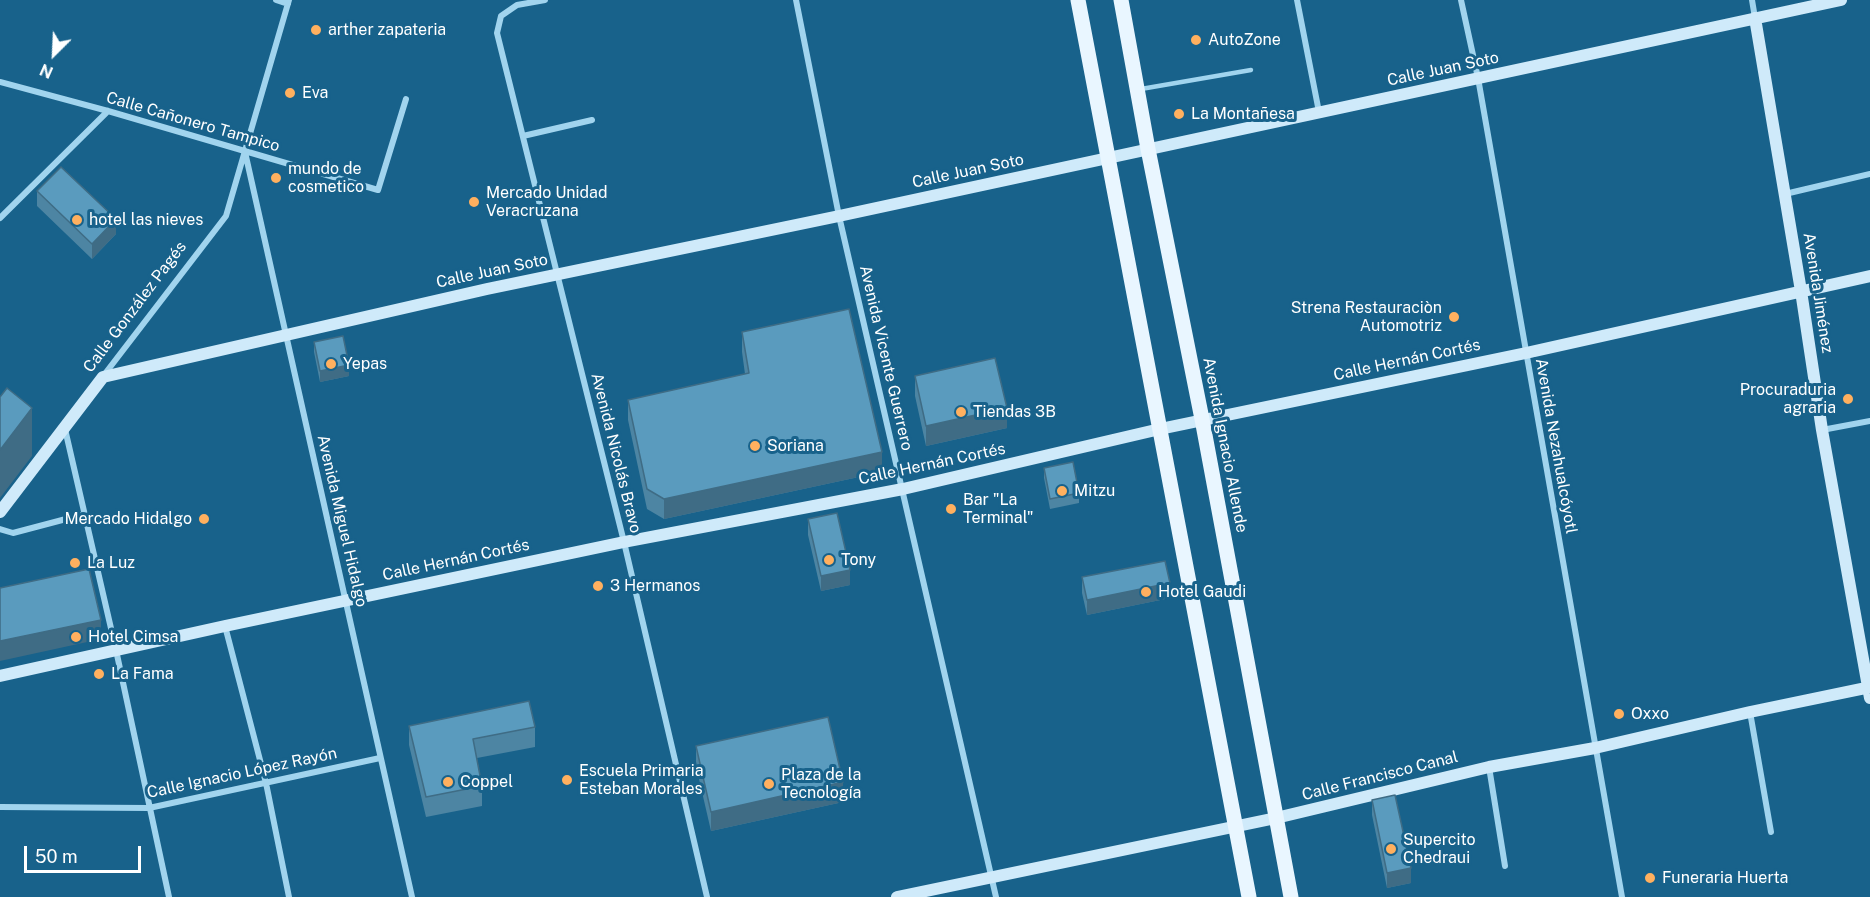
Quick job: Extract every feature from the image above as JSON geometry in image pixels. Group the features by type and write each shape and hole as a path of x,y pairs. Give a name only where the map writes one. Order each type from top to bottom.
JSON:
{"main road":[{"path":"1078,0 1249,897"},
{"name":"Avenida Ignacio Allende","path":"1121,0 1291,897"}],"street":[{"path":"276,0 288,2"},
{"name":"Avenida Nicolás Bravo","path":"545,0 517,5 501,16 498,33 624,542 707,897"},
{"name":"Avenida Vicente Guerrero","path":"796,0 839,216 996,897"},
{"path":"1297,0 1319,112"},
{"name":"Avenida Nezahualcóyotl","path":"1461,0 1478,78 1622,897"},
{"name":"Avenida Jiménez","path":"1752,0 1822,430 1869,691"},
{"name":"Calle Juan Soto","path":"103,377 286,333 1840,0"},
{"name":"Calle González Pagés","path":"0,512 226,216 288,2"},
{"name":"Calle Cañonero Tampico","path":"0,82 378,190 406,99"},
{"path":"0,218 108,111"},
{"path":"523,136 592,120"},
{"name":"Avenida Miguel Hidalgo","path":"245,152 412,897"},
{"path":"1785,194 1870,174"},
{"name":"Calle Hernán Cortés","path":"0,676 624,542 903,489 1160,429 1526,353 1870,276"},
{"path":"1822,430 1870,421"},
{"path":"65,428 169,897"},
{"path":"0,529 14,533 85,514"},
{"path":"88,578 99,576"},
{"path":"225,626 266,783 289,897"},
{"name":"Calle Francisco Canal","path":"897,897 1276,818 1489,767 1595,748 1750,712 1869,691"},
{"path":"1750,712 1771,832"},
{"name":"Calle Ignacio López Rayón","path":"0,807 149,808 380,758"},
{"path":"1489,767 1505,866"}],"lane":[{"path":"1137,90 1251,70"}],"building":[{"path":"61,167 116,219 92,244 37,191"},
{"name":"Soriana","path":"849,309 882,452 664,499 647,489 628,400 749,373 742,332"},
{"name":"Yepas","path":"343,336 349,365 320,371 314,342"},
{"path":"995,358 1007,408 926,426 915,376"},
{"path":"7,388 32,408 0,450 0,397"},
{"name":"Mitzu","path":"1073,462 1079,493 1050,499 1044,468"},
{"name":"Tony","path":"837,513 850,570 821,576 808,519"},
{"path":"1165,561 1170,583 1087,600 1082,577"},
{"path":"89,569 101,620 0,641 0,588"},
{"path":"529,701 535,727 473,739 482,786 426,797 409,726"},
{"name":"Plaza de la Tecnología","path":"828,717 843,782 711,812 696,746"},
{"name":"Supercito Chedraui","path":"1395,795 1411,868 1387,873 1372,800"}],"place":[{"name":"arther zapateria","path":"316,30"},
{"name":"AutoZone","path":"1196,40"},
{"name":"Eva","path":"290,93"},
{"name":"La Montañesa","path":"1179,114"},
{"name":"mundo de cosmetico","path":"276,178"},
{"name":"Mercado Unidad Veracruzana","path":"474,202"},
{"name":"hotel las nieves","path":"77,220"},
{"name":"Strena Restauraciòn Automotriz","path":"1454,317"},
{"name":"Yepas","path":"331,364"},
{"name":"Procuraduria agraria","path":"1848,399"},
{"name":"Tiendas 3B","path":"961,412"},
{"name":"Soriana","path":"755,446"},
{"name":"Mitzu","path":"1062,491"},
{"name":"Bar \"La Terminal\"","path":"951,509"},
{"name":"Mercado Hidalgo","path":"204,519"},
{"name":"Tony","path":"829,560"},
{"name":"La Luz","path":"75,563"},
{"name":"3 Hermanos","path":"598,586"},
{"name":"Hotel Gaudi","path":"1146,592"},
{"name":"Hotel Cimsa","path":"76,637"},
{"name":"La Fama","path":"99,674"},
{"name":"Oxxo","path":"1619,714"},
{"name":"Escuela Primaria Esteban Morales","path":"567,780"},
{"name":"Coppel","path":"448,782"},
{"name":"Plaza de la Tecnología","path":"769,784"},
{"name":"Supercito Chedraui","path":"1391,849"},
{"name":"Funeraria Huerta","path":"1650,878"}]}
